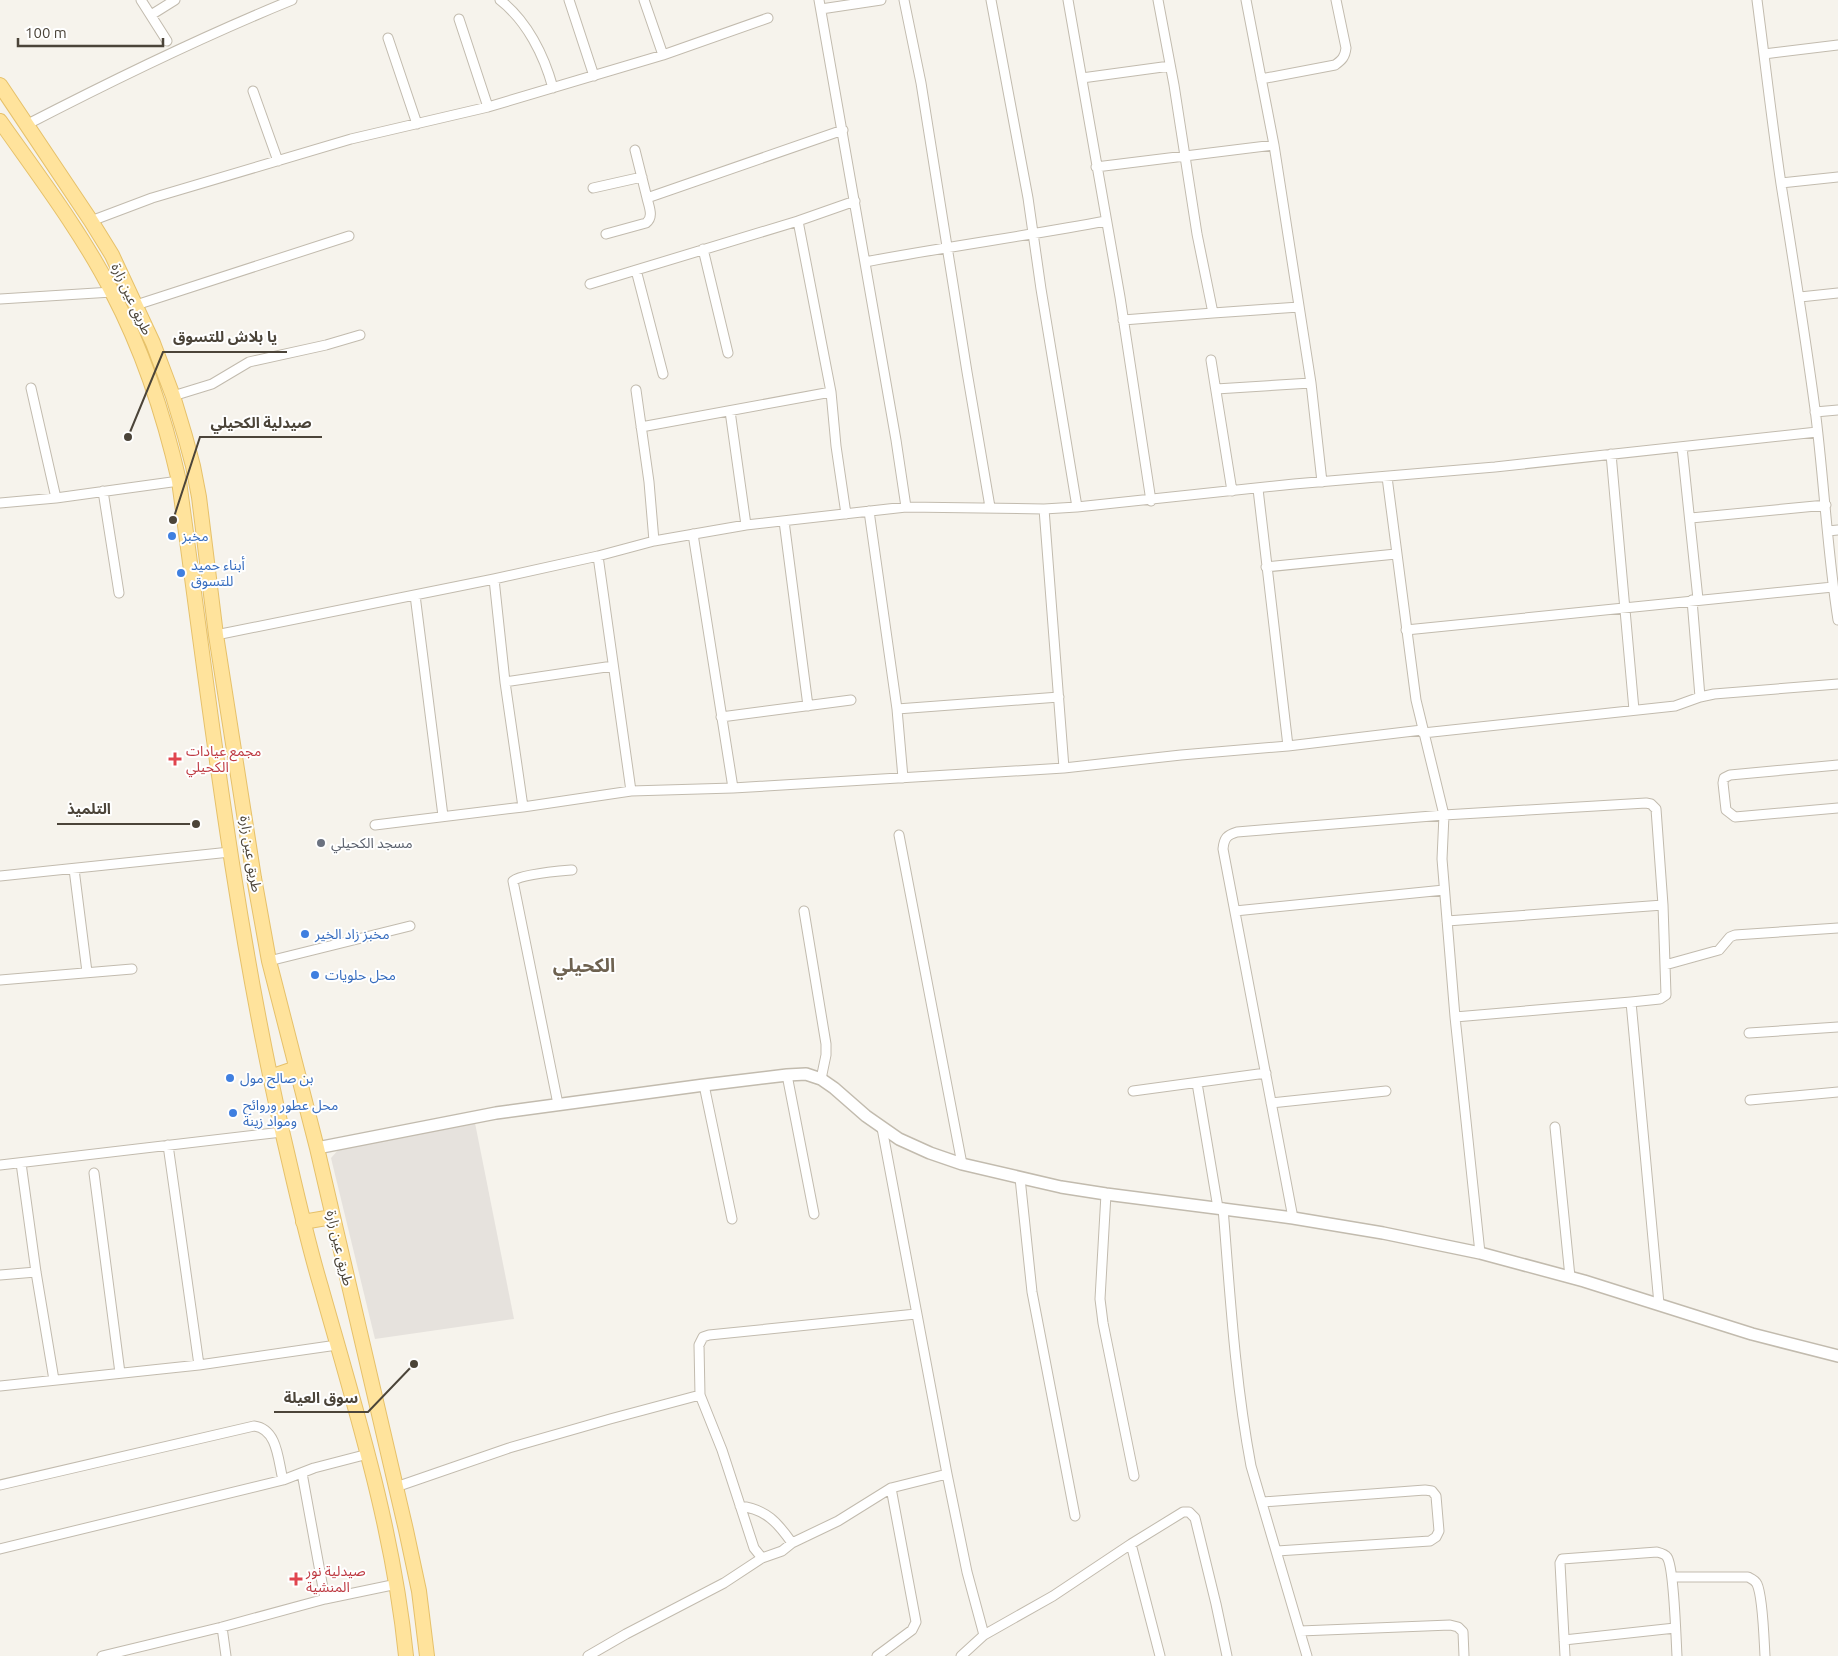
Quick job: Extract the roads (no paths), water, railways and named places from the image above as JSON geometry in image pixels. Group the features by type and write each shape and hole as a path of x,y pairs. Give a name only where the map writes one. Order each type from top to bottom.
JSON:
{"main road":[{"name":"طريق عين زارة","path":"0,85 92,221 112,255 153,343 173,396 194,466 216,635 254,878 270,961 317,1148 396,1487 415,1572 427,1656"},
{"name":"طريق عين زارة","path":"0,121 80,239 112,292 157,394 179,481 230,852 250,974 270,1077 303,1222 353,1397 386,1528 397,1584 406,1656"},
{"path":"270,1077 296,1068"},
{"path":"303,1222 332,1217"}],"street":[{"path":"141,0 168,41"},
{"path":"151,15 175,0"},
{"path":"26,125 178,48 292,0"},
{"path":"500,0 512,4 537,46 549,73 553,88"},
{"path":"569,0 594,76"},
{"path":"644,0 663,55"},
{"path":"881,0 820,5 843,130 906,507"},
{"path":"904,0 921,83 946,247 990,507"},
{"path":"991,0 1028,198 1040,289 1076,507"},
{"path":"1068,0 1123,320 1151,501"},
{"path":"1158,0 1197,234 1213,314"},
{"path":"1246,0 1274,145 1311,383 1322,482"},
{"path":"1261,79 1335,65 1342,61 1346,48 1336,0"},
{"path":"1757,0 1781,183 1800,297 1816,412 1833,587 1838,620"},
{"path":"92,221 152,198 351,139 488,107 594,76 663,55 768,18"},
{"path":"459,19 488,107"},
{"path":"388,38 417,124"},
{"path":"1764,54 1838,45"},
{"path":"1082,78 1170,66"},
{"path":"253,91 278,161"},
{"path":"647,198 843,130"},
{"path":"1096,167 1274,145"},
{"path":"606,234 649,221 651,215 635,150"},
{"path":"593,188 642,177"},
{"path":"1781,183 1838,177"},
{"path":"590,284 798,221 855,201"},
{"path":"798,221 831,392 836,446 846,514"},
{"path":"865,262 1106,221"},
{"path":"136,305 349,236"},
{"path":"703,249 728,353"},
{"path":"636,270 663,374"},
{"path":"0,298 112,292"},
{"path":"1800,297 1838,293"},
{"path":"1123,320 1299,307"},
{"path":"173,396 212,384 249,362 326,345 360,335"},
{"path":"1211,360 1232,490"},
{"path":"1216,389 1311,383"},
{"path":"31,388 56,498"},
{"path":"636,390 649,482 654,541"},
{"path":"641,427 831,392"},
{"path":"1816,412 1838,410"},
{"path":"730,412 746,526"},
{"path":"216,635 494,579 598,556 654,541 784,521 906,507 1044,509 1151,501 1232,490 1387,477 1817,432"},
{"path":"1682,447 1691,518 1700,697"},
{"path":"1611,454 1634,710"},
{"path":"1387,477 1416,700 1444,815 1442,859 1444,890 1455,1017 1480,1253"},
{"path":"0,503 56,498 179,481"},
{"path":"1258,489 1288,746"},
{"path":"103,491 119,593"},
{"path":"1691,518 1826,505"},
{"path":"1044,509 1064,768"},
{"path":"869,511 904,778"},
{"path":"784,521 808,706"},
{"path":"1828,531 1838,530"},
{"path":"693,534 733,788"},
{"path":"1266,567 1396,554"},
{"path":"598,556 632,791"},
{"path":"494,579 505,682 523,807"},
{"path":"1406,630 1833,587"},
{"path":"415,594 443,816"},
{"path":"505,682 614,666"},
{"path":"375,825 523,807 632,791 733,788 1064,768 1675,706 1714,694 1838,684"},
{"path":"896,710 1059,697"},
{"path":"721,717 851,700"},
{"path":"1838,764 1730,775 1724,778 1723,783 1726,810 1735,817 1838,808"},
{"path":"1293,1218 1236,911 1222,848 1224,840 1229,834 1237,832 1444,815 1652,804 1656,809 1663,906 1666,994 1660,999 1455,1017"},
{"path":"899,835 962,1164"},
{"path":"0,876 230,852"},
{"path":"74,869 86,972"},
{"path":"558,1104 513,881 533,875 572,870"},
{"path":"1236,911 1444,890"},
{"path":"1447,921 1663,906"},
{"path":"804,911 826,1044 826,1055 821,1079"},
{"path":"270,961 410,926"},
{"path":"1665,965 1719,950 1730,937 1736,935 1838,928"},
{"path":"0,980 132,969"},
{"path":"1631,1002 1659,1304"},
{"path":"1749,1034 1838,1026"},
{"path":"1133,1090 1266,1073"},
{"path":"317,1148 496,1113 704,1085 806,1074 821,1079 834,1088 882,1128 899,1139 930,1153 962,1164 1020,1178 1106,1194 1293,1218 1383,1233 1480,1253 1570,1277 1752,1334 1838,1356"},
{"path":"787,1075 814,1214"},
{"path":"1197,1083 1220,1208 1246,1440 1251,1466 1307,1656"},
{"path":"704,1085 732,1219"},
{"path":"1271,1103 1386,1091"},
{"path":"1750,1100 1838,1092"},
{"path":"1555,1127 1570,1277"},
{"path":"882,1128 947,1474 967,1572 984,1635"},
{"path":"0,1165 282,1132"},
{"path":"168,1145 199,1365"},
{"path":"21,1163 36,1272 54,1380"},
{"path":"94,1173 120,1373"},
{"path":"1020,1178 1032,1292 1076,1516"},
{"path":"1106,1194 1100,1299 1103,1323 1134,1476"},
{"path":"0,1275 36,1272"},
{"path":"762,1558 754,1548 722,1450 700,1395 699,1345 703,1338 709,1335 916,1314"},
{"path":"0,1386 199,1365 337,1346"},
{"path":"396,1487 509,1448 700,1395"},
{"path":"0,1485 254,1426 267,1430 272,1438 282,1480"},
{"path":"0,1549 282,1480 368,1454"},
{"path":"302,1473 325,1599"},
{"path":"588,1656 724,1583 762,1558 782,1551 792,1543 838,1521 891,1488 947,1474"},
{"path":"877,1656 912,1630 916,1622 891,1488"},
{"path":"1262,1502 1425,1490 1432,1492 1436,1496 1439,1531 1436,1537 1430,1541 1277,1551"},
{"path":"740,1506 754,1508 778,1523 792,1543"},
{"path":"961,1656 984,1635 1053,1596 1130,1544 1183,1512 1189,1512 1195,1518 1227,1656"},
{"path":"1130,1544 1160,1656"},
{"path":"1566,1656 1560,1563 1562,1559 1657,1552 1669,1558 1677,1656"},
{"path":"1672,1577 1748,1577 1754,1580 1758,1585 1766,1656"},
{"path":"102,1656 222,1628 325,1599 397,1584"},
{"path":"1300,1631 1450,1625 1458,1627 1463,1632 1464,1656"},
{"path":"222,1628 226,1656"},
{"path":"1564,1640 1675,1628"}],"place":[{"name":"يا بلاش للتسوق","path":"128,437"},
{"name":"صيدلية الكحيلي","path":"173,520"},
{"name":"مخبز","path":"172,536"},
{"name":"أبناء حميد للتسوق","path":"181,573"},
{"name":"مجمع عيادات الكحيلي","path":"175,759"},
{"name":"التلميذ","path":"196,824"},
{"name":"مسجد الكحيلي","path":"321,843"},
{"name":"مخبز زاد الخير","path":"305,934"},
{"name":"محل حلويات","path":"315,975"},
{"name":"بن صالح مول","path":"230,1078"},
{"name":"محل عطور وروائح ومواد زينة","path":"233,1113"},
{"name":"سوق العيلة","path":"414,1364"},
{"name":"صيدلية نور المنشية","path":"296,1579"}],"district":[{"name":"الكحيلي","path":"584,965"}]}
